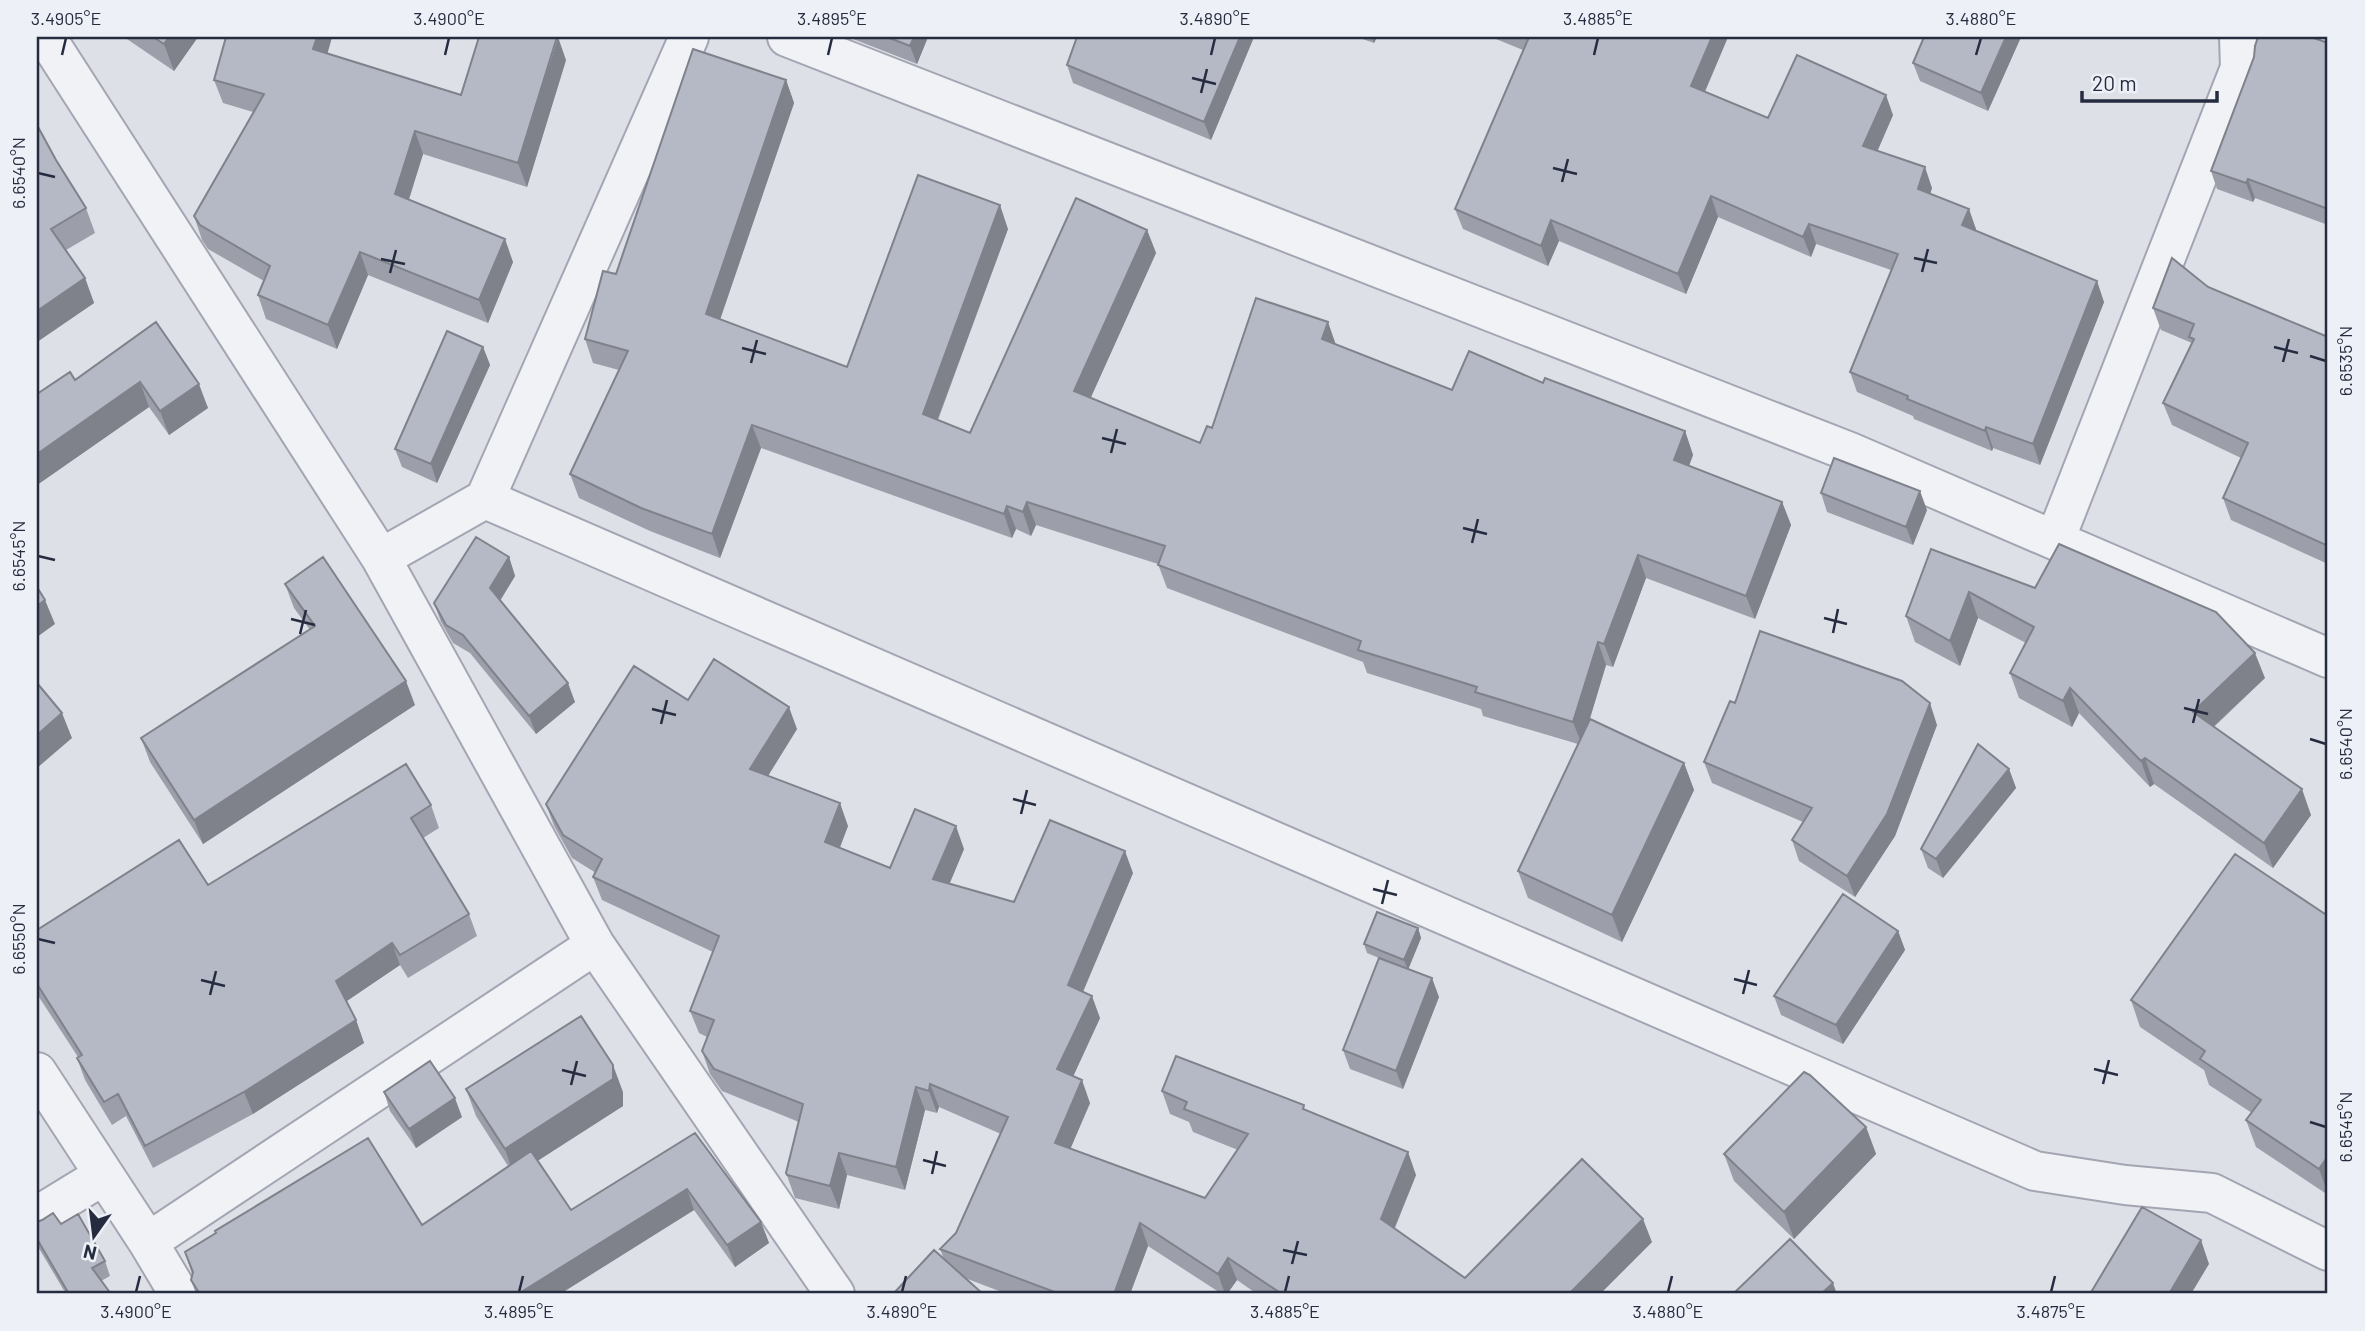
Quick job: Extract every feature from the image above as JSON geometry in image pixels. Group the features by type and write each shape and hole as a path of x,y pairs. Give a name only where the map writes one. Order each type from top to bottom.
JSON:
{"street":[{"path":"46,37 381,558 595,945 835,1294"},
{"path":"381,558 485,499 689,37"},
{"path":"787,37 1850,452 2328,658"},
{"path":"2055,540 2240,68 2239,37"},
{"path":"485,499 2035,1171 2125,1185 2212,1193 2328,1251"},
{"path":"148,1242 595,945"},
{"path":"37,1072 179,1294"},
{"path":"37,1216 104,1175"}],"building":[{"path":"153,37 169,37 164,44"},
{"path":"226,37 317,37 313,49 461,95 479,37 557,37 518,163 415,131 395,194 505,239 479,300 360,252 328,325 258,295 270,266 200,225 194,216 264,94 214,80"},
{"path":"887,37 914,37 910,46"},
{"path":"1077,37 1240,37 1204,122 1067,65"},
{"path":"1529,37 1712,37 1691,86 1768,118 1797,55 1886,95 1863,146 1925,167 1918,189 1969,209 1962,225 2097,281 2033,444 1986,427 1985,431 1850,372 1898,254 1809,224 1803,237 1711,196 1678,274 1551,220 1541,246 1455,209"},
{"path":"1924,37 2006,37 1981,93 1913,63"},
{"path":"2258,37 2311,37 2328,43 2328,209 2248,179 2246,183 2211,171 2254,57"},
{"path":"693,49 786,80 706,314 847,367 918,175 1000,205 923,414 970,433 1076,198 1147,230 1074,391 1200,443 1207,426 1212,428 1256,298 1328,322 1322,339 1452,390 1469,351 1543,383 1545,378 1685,431 1674,460 1782,502 1746,596 1638,555 1604,644 1598,642 1573,722 1475,692 1477,687 1358,650 1361,641 1158,565 1165,546 1027,502 1023,512 1007,506 1004,514 752,425 712,534 641,508 570,474 628,351 585,339 603,271 616,274"},
{"path":"37,125 86,208 51,229 85,278 37,311"},
{"path":"2172,258 2208,287 2328,337 2328,546 2223,498 2248,443 2163,403 2194,339 2189,337 2194,324 2153,308"},
{"path":"156,322 199,384 160,411 140,382 37,454 37,394 70,372 75,380"},
{"path":"447,331 483,347 431,464 395,449"},
{"path":"1834,458 1920,491 1906,527 1821,493"},
{"path":"476,537 509,557 490,588 568,683 529,716 463,635 446,625 434,603"},
{"path":"2059,544 2216,612 2255,653 2193,712 2302,789 2264,843 2145,758 2141,761 2070,688 2063,701 2010,673 2034,627 1969,592 1950,641 1906,616 1931,549 2035,588"},
{"path":"323,557 406,681 194,820 141,738 315,626 285,584"},
{"path":"37,587 45,600 37,606"},
{"path":"1760,631 1902,681 1930,703 1887,814 1847,876 1792,840 1812,808 1704,762 1730,701 1735,703"},
{"path":"714,659 789,707 750,769 840,803 825,842 890,868 915,809 956,826 933,879 1014,902 1050,820 1125,851 1068,985 1092,996 1057,1069 1082,1080 1055,1143 1205,1198 1248,1134 1184,1109 1187,1102 1162,1091 1176,1056 1304,1105 1303,1109 1408,1152 1381,1219 1465,1278 1582,1159 1643,1219 1569,1294 1282,1294 1228,1258 1218,1274 1140,1223 1114,1294 1060,1294 940,1249 956,1233 1008,1117 930,1084 929,1091 916,1087 896,1167 839,1153 830,1186 787,1175 803,1104 714,1069 702,1051 714,1020 690,1011 719,936 593,877 602,859 563,835 546,804 634,666 688,700"},
{"path":"37,683 62,713 37,735"},
{"path":"1590,719 1684,763 1612,915 1518,871"},
{"path":"1978,744 2009,769 1936,859 1921,849"},
{"path":"406,764 431,805 411,818 469,914 400,955 392,943 336,981 356,1020 244,1092 145,1146 118,1094 104,1102 77,1058 82,1055 37,984 37,930 179,840 208,885"},
{"path":"2235,854 2328,916 2328,1156 2319,1169 2246,1120 2261,1100 2200,1059 2205,1051 2131,1000"},
{"path":"1843,894 1898,931 1836,1025 1774,996"},
{"path":"1377,912 1418,928 1404,960 1364,944"},
{"path":"1379,958 1432,978 1396,1071 1343,1050"},
{"path":"581,1016 613,1065 613,1079 505,1149 466,1089"},
{"path":"430,1061 455,1098 409,1129 384,1092"},
{"path":"1804,1072 1866,1127 1784,1212 1724,1154"},
{"path":"695,1133 761,1222 727,1245 687,1189 518,1294 200,1294 191,1280 193,1272 185,1252 368,1138 422,1225 531,1151 571,1210"},
{"path":"2142,1207 2201,1240 2169,1294 2090,1294"},
{"path":"53,1213 61,1224 78,1214 105,1261 92,1268 111,1294 69,1294 37,1239 37,1222"},
{"path":"1790,1239 1833,1283 1821,1294 1733,1294"},
{"path":"934,1250 983,1294 893,1294"}]}
